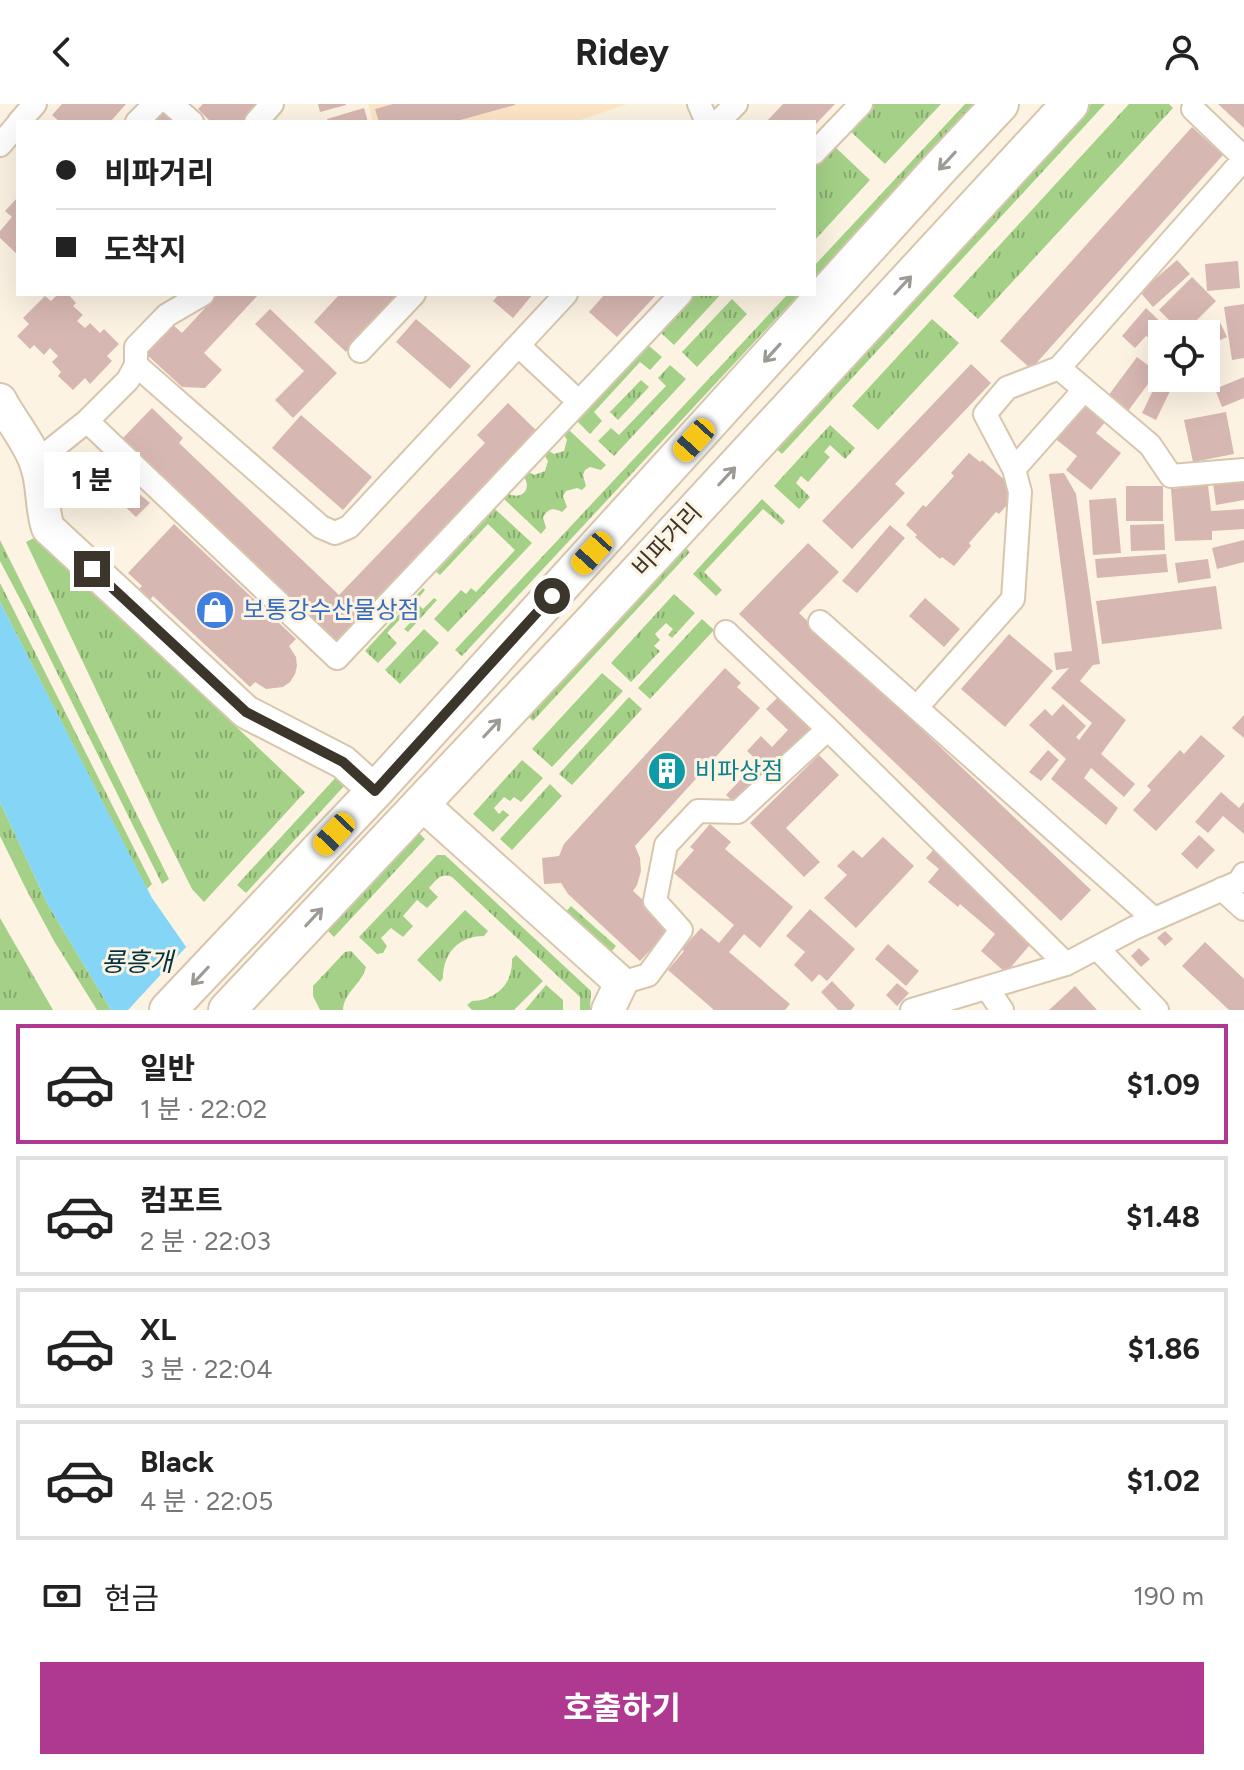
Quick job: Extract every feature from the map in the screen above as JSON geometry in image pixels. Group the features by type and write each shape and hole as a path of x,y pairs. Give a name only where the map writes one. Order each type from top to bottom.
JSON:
{"main road":[{"name":"비파거리","path":"168,1010 375,791 1000,104"},
{"name":"비파거리","path":"227,1010 422,804 1070,104"}],"street":[{"path":"22,120 35,104"},
{"path":"139,120 155,104"},
{"path":"171,104 190,120"},
{"path":"258,120 272,104"},
{"path":"720,120 736,104"},
{"path":"816,151 861,104"},
{"path":"917,707 1013,599 1020,492 1014,469 985,414 1007,388 1059,368 1244,159 1193,109"},
{"path":"0,145 16,126"},
{"path":"36,462 87,421 128,380 136,365 136,347 167,315 200,296"},
{"path":"360,351 412,296"},
{"path":"136,365 321,527 335,533 349,527 564,296"},
{"path":"87,421 337,658 679,296"},
{"path":"519,346 579,402"},
{"path":"1059,368 1150,445 1171,476 1244,470"},
{"path":"1014,469 1084,390"},
{"path":"0,400 36,462 41,479 43,515 48,528 246,712 343,762 375,791"},
{"path":"820,622 1154,919"},
{"path":"726,632 1066,964"},
{"path":"422,804 615,996 648,975 681,930 655,901 666,845 698,811 738,812 828,729"},
{"path":"912,1010 1066,964 1154,919 1239,882 1244,874"},
{"path":"1222,889 1244,909"},
{"path":"1097,948 1157,1010"},
{"path":"987,988 1002,1010"}],"shaded area":[{"path":"368,104 627,104 581,120 372,120"}],"green space":[{"path":"872,104 941,104 885,164 848,129"},
{"path":"965,104 977,104 816,276 816,264"},
{"path":"1091,104 1105,104 782,454 774,447"},
{"path":"1129,104 1169,104 1173,108 978,319 953,296"},
{"path":"833,145 870,180 816,239 816,164"},
{"path":"694,296 719,296 674,345 660,332"},
{"path":"786,296 797,296 462,656 455,650"},
{"path":"732,299 747,314 697,367 682,352"},
{"path":"932,319 959,343 878,430 852,406"},
{"path":"648,345 662,357 650,370 640,362 594,412 602,421 590,434 577,421"},
{"path":"670,365 686,379 614,456 598,441 611,428 619,435 666,386 658,378"},
{"path":"641,380 649,387 618,420 610,412"},
{"path":"830,425 855,448 845,459 830,445 824,452 830,457 808,482 801,476 796,483 810,497 799,509 774,486"},
{"path":"569,430 606,465 601,470 590,467 585,470 586,486 582,490 566,491 563,496 567,507 562,512 553,509 547,512 543,517 546,528 541,534 504,499 509,494 518,496 524,492 527,486 524,477 529,472 534,475 545,471 548,461 545,456 549,451 554,454 564,451 567,440 564,435"},
{"path":"762,499 785,521 782,525 763,509 704,572 722,590 716,596 693,574"},
{"path":"495,509 532,543 448,632 434,619 461,590 466,594 471,588 476,592 515,550 488,524 440,575 436,572"},
{"path":"36,537 305,792 204,902 192,889 163,831 26,542"},
{"path":"0,540 169,879 162,884 0,561"},
{"path":"682,544 690,552 533,721 526,714"},
{"path":"0,583 152,884 147,889 0,602"},
{"path":"423,588 425,590 415,602 423,609 434,598 437,600 408,632 404,629 411,622 403,616 387,633 397,643 378,663 365,651"},
{"path":"674,594 695,613 672,638 668,635 673,629 666,623 655,634 660,640 654,646 660,651 631,682 611,663"},
{"path":"702,619 714,630 650,699 638,688"},
{"path":"424,629 439,643 400,684 385,670"},
{"path":"602,673 623,691 552,767 532,749"},
{"path":"629,697 642,709 572,785 559,774"},
{"path":"522,760 543,778 521,802 514,797 510,801 504,797 494,808 499,814 503,810 509,815 493,832 473,814"},
{"path":"338,775 346,784 246,893 237,885"},
{"path":"550,784 562,796 512,850 500,839"},
{"path":"0,802 48,905 111,1010 97,1010 25,887 0,836"},
{"path":"416,830 425,839 334,937 325,928"},
{"path":"437,855 445,855 591,991 590,1010 580,1010 580,997 452,877 445,875 429,888 438,897 427,908 417,900 403,916 413,926 403,937 391,928 381,938 387,946 383,953 377,954 359,937"},
{"path":"571,906 616,946 607,957 562,916"},
{"path":"465,910 488,931 484,936 467,939 454,948 446,961 440,982 417,960"},
{"path":"0,918 53,1010 0,1010"},
{"path":"351,951 366,967 364,973 346,998 343,1010 320,1010 313,996 313,986 345,952"},
{"path":"516,955 543,981 514,1010 472,1010 467,1005 489,998 506,983 512,959"},
{"path":"546,985 563,1000 563,1010 525,1010"}],"water":[{"name":"룡흥개","path":"0,602 152,898 230,1010 111,1010 48,905 0,802"}],"pier":[{"path":"188,945 234,1010 128,1010"}],"building":[{"path":"62,104 126,104 112,120 58,120 52,115"},
{"path":"203,104 262,104 247,120 209,120 198,109"},
{"path":"318,104 346,104 346,105 320,112"},
{"path":"393,104 515,104 460,120 378,120 375,109"},
{"path":"783,104 835,104 816,124 816,120 768,120"},
{"path":"1218,104 1244,104 1244,128"},
{"path":"364,108 367,120 327,120"},
{"path":"164,110 175,120 156,120"},
{"path":"1192,127 1223,155 1031,369 1000,341"},
{"path":"16,199 16,253 0,238 0,231 12,217 5,211"},
{"path":"1177,260 1190,274 1153,307 1140,292"},
{"path":"1238,261 1240,288 1207,291 1205,264"},
{"path":"1192,277 1216,301 1197,320 1169,320 1159,310"},
{"path":"45,296 51,301 56,296 70,296 76,303 73,306 83,315 77,321 85,328 90,323 100,333 104,329 119,344 107,356 112,361 90,384 85,378 73,390 58,376 61,372 52,362 58,356 50,348 44,355 34,345 30,349 17,336 29,324 23,318"},
{"path":"216,296 257,296 204,353 222,370 205,388 182,387 145,353 172,324 182,333"},
{"path":"338,296 399,296 346,352 314,322"},
{"path":"497,296 531,296 513,318 493,301"},
{"path":"603,296 655,296 617,337 589,312"},
{"path":"1244,304 1244,358 1232,360 1224,307"},
{"path":"1146,308 1158,320 1148,320 1148,337 1135,348 1122,336"},
{"path":"270,309 337,373 293,418 275,400 304,371 255,324"},
{"path":"416,319 471,366 450,389 396,342"},
{"path":"1220,322 1227,337 1220,340"},
{"path":"1137,357 1148,365 1148,384 1128,411 1108,396"},
{"path":"971,364 991,383 895,484 905,493 852,549 822,521"},
{"path":"1244,377 1244,398 1222,407 1216,392 1220,392 1220,387"},
{"path":"1152,392 1170,392 1156,420 1142,413"},
{"path":"1082,402 1106,421 1096,433 1121,453 1091,490 1066,470 1077,456 1053,437"},
{"path":"508,403 540,434 339,643 123,438 152,408 183,438 179,443 339,595 485,443 477,435"},
{"path":"1226,412 1234,454 1193,462 1184,420"},
{"path":"301,415 372,477 343,510 272,448"},
{"path":"969,453 980,462 982,460 1017,494 999,514 996,512 954,566 942,557 940,559 906,525 954,476 951,473"},
{"path":"100,458 120,477 102,495 96,489 87,498 74,486"},
{"path":"1064,473 1076,494 1100,664 1093,665 1080,681 1126,720 1101,754 1135,784 1124,797 1091,768 1084,778 1118,808 1106,825 1051,779 1066,759 1029,725 1045,709 1052,716 1063,704 1086,726 1076,737 1079,740 1092,723 1051,688 1069,668 1056,670 1054,653 1072,651 1049,474"},
{"path":"1244,478 1244,500 1216,505 1213,483"},
{"path":"129,485 150,503 136,517 116,498"},
{"path":"1208,485 1211,511 1244,509 1244,529 1212,531 1212,540 1175,541 1171,489"},
{"path":"1126,486 1163,486 1163,521 1126,521"},
{"path":"1116,498 1121,553 1093,555 1089,500"},
{"path":"174,524 296,639 289,646 296,657 295,674 283,687 266,689 255,682 250,687 153,596 147,604 135,593 142,586 128,573"},
{"path":"1164,524 1165,550 1131,551 1130,525"},
{"path":"890,525 905,538 857,593 842,581"},
{"path":"1244,540 1244,562 1217,569 1212,548"},
{"path":"808,543 839,572 799,613 1091,890 1061,921 739,614"},
{"path":"1166,554 1168,572 1097,578 1095,559"},
{"path":"1208,559 1211,578 1178,583 1175,563"},
{"path":"1216,586 1222,629 1102,644 1096,601"},
{"path":"925,598 960,629 944,647 909,616"},
{"path":"1009,634 1053,671 1005,727 961,689"},
{"name":"비파상점","path":"725,668 741,683 737,687 760,708 635,846 641,871 633,891 672,927 640,961 568,894 561,883 544,884 542,858 559,856 564,844"},
{"path":"779,696 813,729 738,806 726,795 758,761 747,751 761,736 772,747 788,730 766,709"},
{"path":"1244,715 1244,738 1232,728"},
{"path":"1201,735 1225,756 1156,831 1133,810 1151,790 1147,786 1180,750 1184,754"},
{"path":"1048,750 1059,760 1041,781 1029,772"},
{"path":"819,755 839,775 786,828 820,862 804,877 750,823"},
{"path":"1221,792 1239,808 1244,802 1244,834 1223,816 1208,833 1195,822"},
{"path":"710,824 731,842 725,849 793,907 760,948 744,934 729,952 790,1004 785,1010 714,1010 668,970 701,928 719,943 734,925 674,873 694,850 690,847"},
{"path":"1199,835 1215,850 1197,869 1181,854"},
{"path":"883,837 914,866 856,928 824,898 847,875 837,866 853,850 862,858"},
{"path":"937,846 1034,940 1006,973 981,951 995,934 928,882 939,869 926,858"},
{"path":"810,909 855,949 827,981 819,974 812,982 794,965 805,952 786,936"},
{"path":"1165,931 1173,939 1165,946 1157,938"},
{"path":"1205,942 1244,979 1244,1010 1229,1010 1182,966"},
{"path":"888,944 919,971 906,986 875,959"},
{"path":"1139,948 1150,959 1141,967 1131,956"},
{"path":"832,981 855,1005 851,1010 838,1010 821,992"},
{"path":"897,983 909,993 897,1006 886,995"},
{"path":"1075,986 1097,1010 1049,1010"}],"place":[{"name":"보통강수산물상점","path":"215,610"},
{"name":"비파상점","path":"667,771"}],"route":[{"path":"92,569 246,712 343,762 375,791 552,596"}]}
